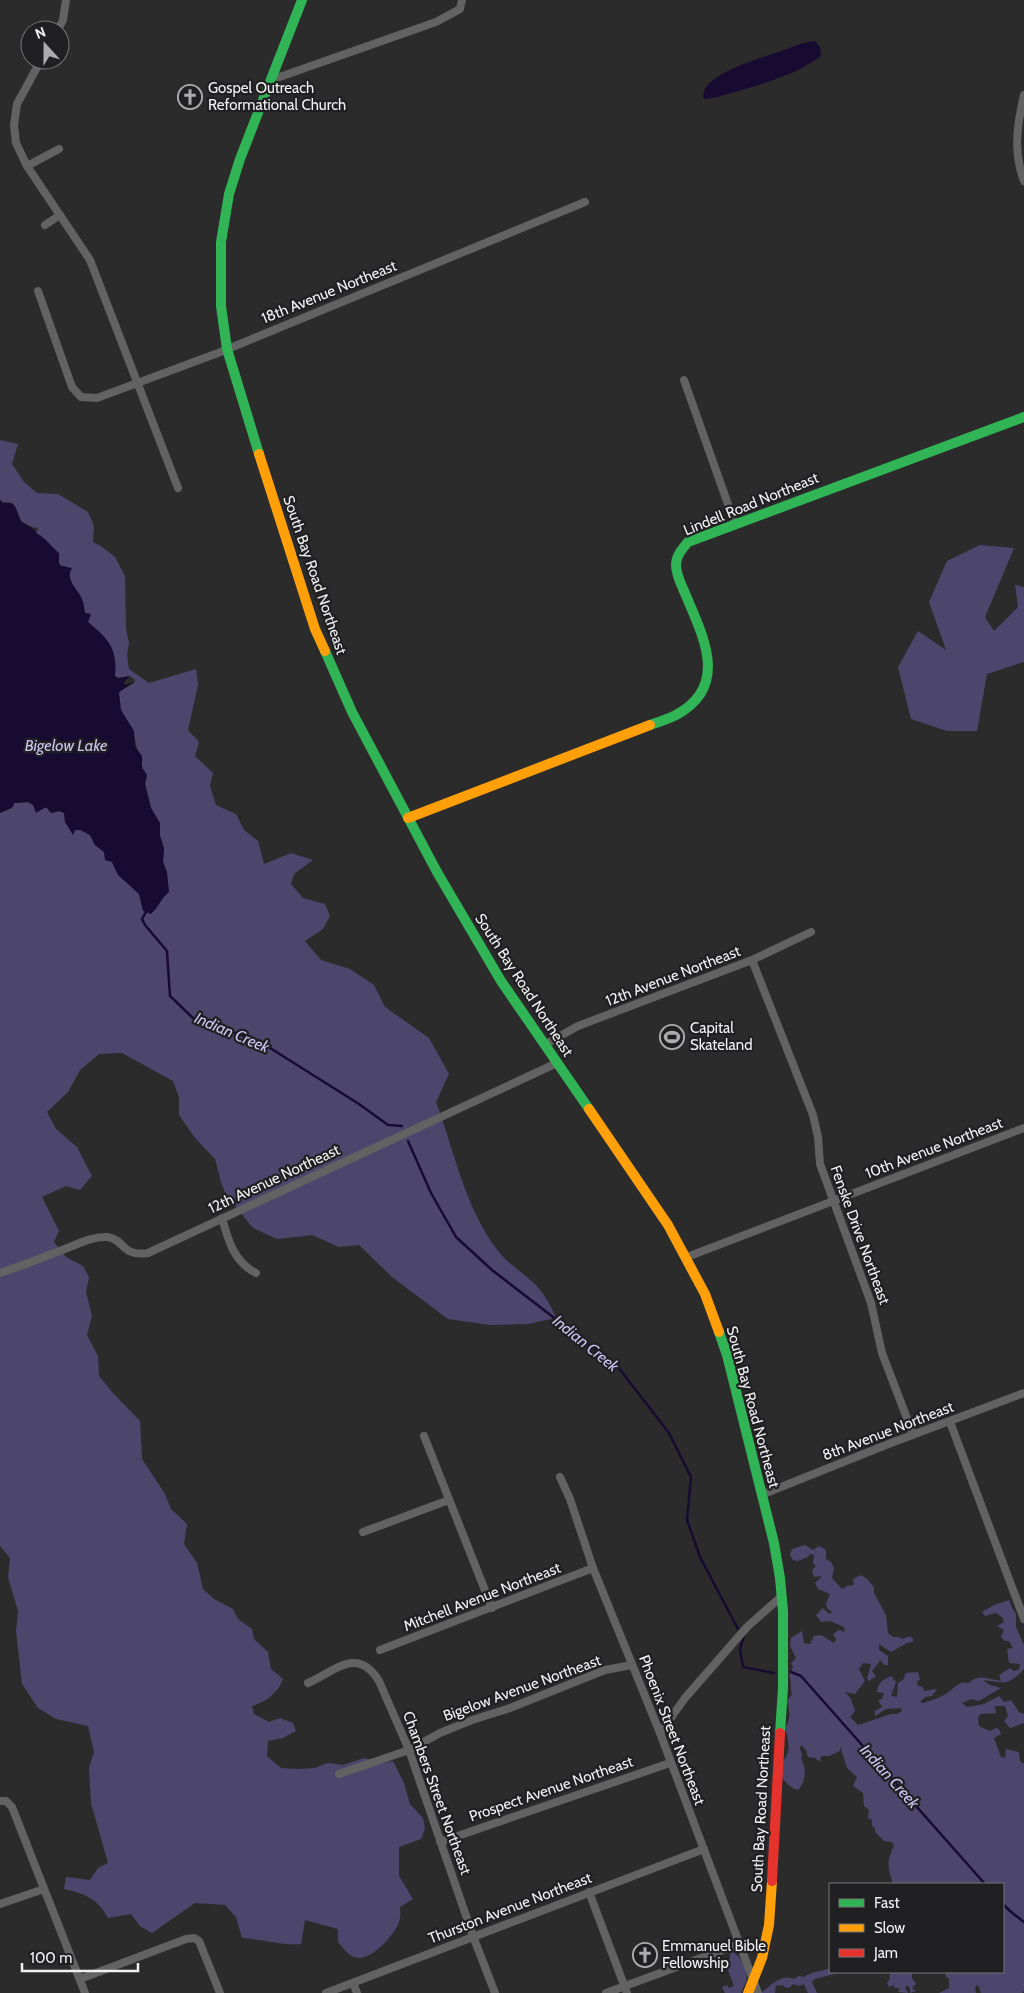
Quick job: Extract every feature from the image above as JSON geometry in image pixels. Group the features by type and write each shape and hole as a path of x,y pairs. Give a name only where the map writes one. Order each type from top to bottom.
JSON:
{"street":[{"path":"63,20 66,0"},
{"name":"South Bay Road Northeast","path":"302,0 233,177 224,218 219,286 227,349 238,390 314,629 352,712 462,916 501,981 657,1208 687,1257 704,1294 727,1355 774,1543 782,1596 784,1639 770,1918 765,1946 754,1981 748,1993"},
{"path":"271,80 436,22 460,9 462,0"},
{"path":"35,70 22,94 15,114 16,143 27,166 90,260 178,488"},
{"path":"1024,95 1018,119 1016,144 1018,164 1024,181"},
{"path":"27,166 59,149"},
{"name":"18th Avenue Northeast","path":"38,291 68,379 81,397 97,398 227,349 585,202"},
{"path":"45,225 60,215"},
{"path":"684,380 735,524"},
{"name":"Lindell Road Northeast","path":"408,818 676,715 690,707 706,688 710,662 704,641 678,574 677,556 688,542 1024,417"},
{"name":"12th Avenue Northeast","path":"544,1045 578,1026 752,960 811,932"},
{"name":"Fenske Drive Northeast","path":"752,960 813,1115 818,1137 820,1164 871,1303 882,1353 913,1434"},
{"name":"12th Avenue Northeast","path":"0,1273 87,1241 104,1237 110,1237 127,1251 134,1254 148,1253 557,1063"},
{"name":"10th Avenue Northeast","path":"687,1257 1024,1128"},
{"path":"222,1218 236,1256 244,1266 256,1272"},
{"name":"8th Avenue Northeast","path":"761,1495 913,1434 950,1422 1024,1393"},
{"path":"950,1422 1024,1619"},
{"path":"424,1436 492,1608"},
{"name":"Phoenix Street Northeast","path":"560,1477 570,1499 593,1568 660,1733 758,1993"},
{"path":"364,1532 449,1500"},
{"name":"Mitchell Avenue Northeast","path":"380,1650 593,1568"},
{"path":"660,1733 685,1698 747,1627 782,1596"},
{"name":"Chambers Street Northeast","path":"308,1683 339,1665 350,1662 368,1667 373,1671 409,1750 473,1936 495,1993"},
{"name":"Bigelow Avenue Northeast","path":"339,1774 409,1750 440,1733 510,1708 605,1670 632,1665"},
{"name":"Prospect Avenue Northeast","path":"440,1842 670,1763"},
{"path":"3,1801 12,1806 85,1993"},
{"name":"Thurston Avenue Northeast","path":"326,1993 704,1850"},
{"path":"0,1904 44,1888"},
{"path":"589,1892 625,1990"},
{"path":"80,1979 186,1939 194,1938 199,1941 220,1993"},
{"path":"606,1993 625,1990 739,1944"},
{"path":"353,1983 357,1993"}],"shaded area":[{"path":"0,440 18,444 12,464 24,482 37,493 58,494 88,512 94,526 93,542 115,557 125,576 129,669 149,683 196,669 198,685 188,730 199,742 195,756 213,773 210,786 216,805 236,814 244,830 258,841 264,864 291,853 313,860 294,874 291,884 303,898 325,904 330,916 323,929 305,941 321,960 350,969 374,985 385,1007 429,1038 449,1074 436,1102 477,1218 503,1257 539,1289 548,1301 556,1318 528,1324 490,1325 448,1319 392,1277 359,1245 339,1247 312,1235 277,1239 253,1228 226,1195 215,1159 195,1138 179,1115 179,1097 173,1081 122,1053 99,1054 80,1070 68,1092 47,1112 56,1129 77,1147 92,1176 80,1190 66,1186 42,1197 59,1231 54,1242 66,1257 83,1266 89,1277 86,1292 92,1316 87,1335 98,1356 99,1376 140,1421 142,1459 165,1494 171,1509 187,1524 184,1544 197,1563 203,1589 214,1599 233,1609 238,1619 252,1629 254,1639 268,1652 271,1669 283,1679 278,1689 271,1696 252,1706 254,1714 269,1722 280,1718 293,1723 296,1731 283,1738 268,1741 267,1756 281,1768 298,1769 315,1768 328,1763 343,1765 364,1758 383,1763 393,1761 404,1783 410,1804 423,1818 425,1829 421,1839 399,1847 399,1876 413,1899 400,1907 398,1924 390,1937 378,1949 365,1957 356,1958 345,1950 338,1942 338,1929 305,1920 301,1944 242,1938 236,1917 225,1905 195,1903 152,1933 140,1926 131,1914 108,1918 95,1901 79,1893 64,1889 66,1877 90,1880 98,1868 108,1863 91,1803 89,1768 94,1752 88,1726 56,1719 38,1708 22,1684 16,1631 18,1611 8,1577 10,1558 0,1546 0,813 10,809 14,803 28,802 64,813 65,822 73,834 75,830 80,830 90,835 95,845 112,862 118,874 139,894 143,910 167,872 163,862 164,848 160,836 160,823 151,808 145,784 147,775 140,761 133,730 123,715 120,705 119,692 134,683 135,680 130,676 118,678 115,676 113,651 101,633 88,622 89,615 85,613 83,602 73,586 66,566 61,566 59,563 59,553 36,532 38,529 36,527 34,528 21,521 14,507 0,500"},
{"path":"980,545 1014,548 985,617 994,631 1018,607 1015,585 1024,587 1024,662 987,674 977,731 947,731 911,719 898,667 918,631 946,650 929,602 947,561"},
{"path":"805,1545 813,1550 819,1546 826,1550 826,1559 831,1562 834,1568 832,1578 842,1589 854,1585 853,1579 861,1575 867,1579 874,1587 874,1593 886,1615 888,1633 893,1637 902,1639 910,1636 914,1640 891,1652 879,1644 879,1650 888,1656 888,1665 884,1665 879,1659 880,1661 872,1671 876,1676 869,1681 867,1678 871,1664 863,1663 859,1669 865,1681 855,1694 845,1692 851,1699 855,1711 850,1717 858,1725 902,1711 901,1708 886,1709 875,1716 875,1711 882,1707 878,1700 882,1699 884,1693 877,1692 878,1686 883,1680 891,1676 896,1682 891,1696 897,1697 898,1683 903,1680 906,1673 918,1672 920,1680 917,1681 918,1686 923,1687 924,1691 937,1689 932,1696 925,1697 920,1702 923,1703 946,1694 956,1685 965,1682 969,1683 980,1677 1001,1681 999,1675 1010,1668 1014,1671 1019,1669 1020,1664 1009,1663 1007,1649 1013,1648 1009,1641 1005,1641 1001,1637 1004,1630 997,1626 1004,1622 1002,1617 996,1613 985,1616 982,1612 994,1605 1009,1600 1016,1614 1016,1627 1024,1645 1024,1669 1010,1681 997,1682 983,1680 990,1685 1001,1688 979,1701 971,1699 962,1703 967,1707 984,1704 999,1696 1004,1702 1011,1700 1019,1712 1024,1714 1024,1723 1010,1728 1004,1721 1008,1716 1005,1706 995,1706 996,1713 980,1714 978,1718 979,1726 990,1731 996,1728 999,1729 1001,1734 994,1738 1001,1757 1005,1758 1006,1749 1019,1752 1020,1761 1024,1764 1024,1991 1022,1993 981,1993 978,1985 975,1987 976,1993 939,1993 949,1988 949,1979 945,1976 946,1973 1004,1973 1004,1883 893,1883 889,1865 894,1846 892,1842 884,1841 875,1832 872,1820 868,1818 869,1810 864,1806 863,1793 853,1786 857,1777 847,1768 840,1746 840,1751 829,1756 821,1756 820,1762 815,1758 808,1757 806,1750 801,1745 801,1758 805,1775 803,1783 798,1790 791,1787 782,1778 781,1765 789,1749 785,1728 789,1715 787,1701 792,1694 789,1675 793,1667 791,1663 796,1658 790,1646 791,1638 802,1631 804,1643 810,1644 814,1636 821,1635 834,1643 836,1639 833,1634 839,1630 845,1632 844,1627 830,1621 821,1622 816,1615 823,1608 829,1614 832,1612 827,1608 826,1604 830,1594 818,1589 815,1583 822,1576 814,1577 812,1570 816,1566 813,1564 814,1555 810,1554 808,1557 798,1561 793,1560 790,1555 792,1549"},
{"path":"733,1952 744,1965 747,1978 741,1993 725,1993 722,1987 727,1985 729,1988 734,1986 727,1967 717,1971 715,1964 730,1959 730,1953"},
{"path":"829,1968 829,1973 837,1973 815,1979 812,1982 817,1993 808,1993 804,1984 799,1986 793,1984 789,1988 783,1985 776,1985 775,1993 761,1993 781,1979 794,1979"},
{"path":"888,1973 912,1973 912,1978 916,1984 912,1988 916,1991 910,1993 910,1988 907,1985 905,1988 908,1993 898,1992 900,1988 894,1988 894,1985 889,1987 887,1983 890,1979"}],"water":[{"path":"815,41 820,47 821,56 811,63 780,78 704,99 704,90 710,82 734,68 747,62"},
{"name":"Bigelow Lake","path":"0,500 3,503 12,503 21,521 34,529 37,534 43,537 59,553 59,563 61,566 72,568 70,580 82,599 85,613 91,614 88,622 106,639 113,651 115,676 118,678 130,676 124,682 125,685 134,682 119,692 121,710 134,731 135,746 142,756 142,768 147,775 145,784 151,808 160,823 160,836 164,848 163,862 167,872 169,892 151,914 143,911 139,894 118,875 112,862 105,860 104,852 95,845 90,835 81,830 75,830 73,835 65,822 64,813 60,811 51,813 46,807 36,813 33,805 28,802 14,803 13,807 0,813"}],"waterway":[{"name":"Indian Creek","path":"146,912 142,919 145,925 167,951 170,996 194,1019 259,1041 359,1104 388,1125 402,1126"},
{"name":"Indian Creek","path":"408,1141 431,1193 456,1237 492,1270 618,1367 669,1433 691,1477 687,1520 700,1557 738,1629"},
{"name":"Indian Creek","path":"744,1636 740,1649 743,1667 774,1673"},
{"name":"Indian Creek","path":"791,1672 801,1676 984,1883"},
{"name":"Indian Creek","path":"1004,1905 1024,1922"}],"traffic: fast":[{"path":"259,454 227,349 221,306 221,242 229,194 240,159 302,0"},
{"path":"650,725 676,715 692,704 702,691 707,677 708,662 705,646 676,569 678,556 688,542 1024,417"},
{"path":"325,651 352,712 437,872 501,981 589,1109"},
{"path":"719,1332 727,1355 774,1543 780,1578 783,1611 783,1688 780,1733"}],"traffic: slow":[{"path":"259,454 315,629 325,651"},
{"path":"408,818 650,725"},
{"path":"589,1109 668,1225 705,1294 719,1332"},
{"path":"748,1993 762,1958 769,1925 772,1881"}],"traffic: jam":[{"path":"772,1881 780,1733"}],"place":[{"name":"Gospel Outreach Reformational Church","path":"190,97"},
{"name":"Capital Skateland","path":"672,1037"},
{"name":"Emmanuel Bible Fellowship","path":"645,1955"}]}
